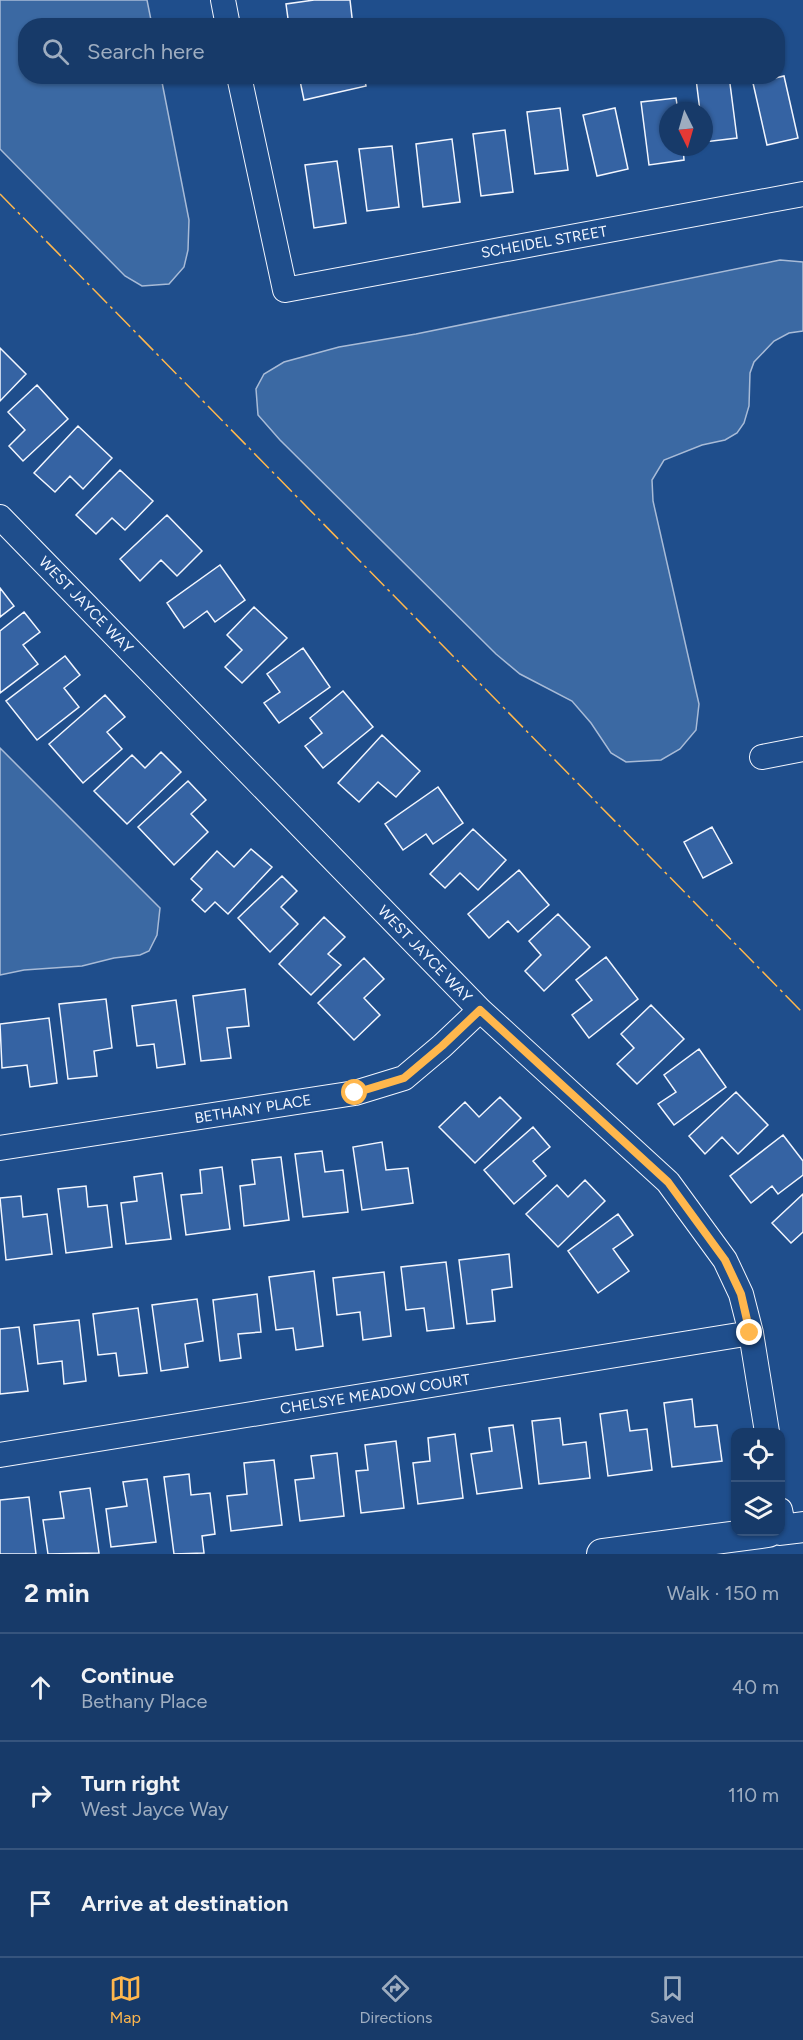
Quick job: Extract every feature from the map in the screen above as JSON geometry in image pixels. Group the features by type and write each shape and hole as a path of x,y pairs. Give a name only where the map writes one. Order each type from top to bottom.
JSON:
{"street":[{"path":"223,0 226,18"},
{"name":"SCHEIDEL STREET","path":"241,84 285,290 803,194"},
{"name":"WEST JAYCE WAY","path":"0,517 480,1010 668,1182 725,1260 741,1294 766,1428"},
{"path":"762,757 803,749"},
{"name":"BETHANY PLACE","path":"0,1148 355,1093 404,1078 480,1010"},
{"name":"CHELSYE MEADOW COURT","path":"0,1455 750,1333"},
{"path":"602,1554 731,1534"}],"water":[{"path":"0,0 147,0 151,18 18,18 18,84 162,84 189,220 188,250 184,267 169,284 142,286 125,276 0,149"},
{"path":"780,260 803,262 803,331 789,333 774,341 754,362 750,373 749,406 744,423 737,433 725,440 702,445 664,460 652,480 653,501 699,704 696,730 680,749 661,760 626,762 611,753 591,723 572,701 520,674 496,654 280,440 258,415 256,389 264,374 284,362 339,347 416,334"},
{"path":"0,748 160,908 157,935 149,951 140,955 114,958 82,966 24,970 0,975"}],"building":[{"path":"314,0 350,0 352,18 288,18 286,4"},
{"path":"785,80 798,138 767,145 753,84 785,84"},
{"path":"301,84 366,84 366,86 304,100"},
{"path":"697,84 730,84 737,138 713,141 713,102 699,102"},
{"path":"676,98 677,102 659,102 659,156 684,156 684,160 649,165 641,102"},
{"path":"560,108 568,170 535,174 527,112"},
{"path":"615,108 628,169 597,176 583,115"},
{"path":"505,130 513,192 481,196 473,134"},
{"path":"452,139 460,202 423,207 416,144"},
{"path":"392,146 399,207 367,211 359,149"},
{"path":"337,161 346,223 314,228 305,165"},
{"path":"0,348 26,374 0,401"},
{"path":"37,385 68,419 23,461 9,446 25,430 8,412"},
{"path":"78,426 112,458 83,489 70,476 55,492 34,473"},
{"path":"120,470 153,501 125,530 112,518 96,534 76,515"},
{"path":"167,515 202,551 177,576 161,560 140,581 120,559"},
{"path":"220,565 245,600 215,622 207,611 184,628 167,603"},
{"path":"0,588 14,606 0,617"},
{"path":"254,607 287,638 242,683 225,667 242,650 227,635"},
{"path":"24,612 40,632 23,645 38,664 0,693 0,631"},
{"path":"303,648 330,687 279,723 264,703 280,692 267,674"},
{"path":"65,656 80,675 64,688 79,707 37,740 6,701"},
{"path":"343,691 373,727 323,768 305,746 322,733 310,718"},
{"path":"105,695 125,717 107,732 122,749 83,783 49,744"},
{"path":"382,735 420,771 396,797 378,782 359,802 338,783"},
{"path":"161,752 181,772 127,824 94,791 132,755 145,768"},
{"path":"188,781 206,800 191,814 208,832 174,865 138,827"},
{"path":"438,787 463,823 433,844 426,834 403,850 385,824"},
{"path":"712,827 732,863 703,878 684,842"},
{"path":"473,829 506,860 478,890 460,873 445,888 430,874"},
{"path":"251,849 272,867 228,914 215,902 205,912 192,900 202,889 191,879 217,851 234,867"},
{"path":"519,870 549,905 518,932 508,921 489,938 468,914"},
{"path":"282,876 297,891 281,907 298,924 270,952 238,918"},
{"path":"558,914 590,947 544,991 525,971 541,955 529,941"},
{"path":"324,917 345,937 328,954 341,965 311,995 279,964"},
{"path":"606,957 638,999 589,1038 572,1015 592,1000 576,980"},
{"path":"364,958 384,979 364,998 380,1015 354,1040 318,1003"},
{"path":"245,989 249,1026 227,1028 231,1058 201,1061 193,996"},
{"path":"106,999 112,1048 94,1051 97,1076 68,1079 59,1004"},
{"path":"176,1000 185,1064 157,1068 154,1044 137,1046 132,1006"},
{"path":"651,1005 684,1039 637,1084 617,1064 634,1048 621,1034"},
{"path":"49,1018 57,1083 30,1087 27,1065 2,1068 0,1024"},
{"path":"699,1049 726,1087 674,1125 658,1104 676,1092 664,1075"},
{"path":"736,1092 768,1125 738,1154 722,1137 705,1154 689,1136"},
{"path":"500,1097 521,1118 475,1163 439,1127 465,1102 479,1117"},
{"path":"533,1127 550,1147 533,1161 546,1176 514,1204 484,1170"},
{"path":"783,1135 803,1161 803,1175 778,1194 772,1186 751,1203 730,1176"},
{"path":"382,1142 386,1170 408,1168 413,1203 362,1210 353,1147"},
{"path":"322,1151 325,1172 343,1170 348,1212 303,1217 295,1154"},
{"path":"281,1157 289,1220 244,1226 240,1186 255,1184 252,1160"},
{"path":"222,1167 230,1229 186,1235 181,1195 202,1193 200,1170"},
{"path":"162,1173 171,1239 126,1244 121,1203 137,1201 134,1177"},
{"path":"585,1180 605,1201 558,1247 526,1214 557,1185 568,1197"},
{"path":"86,1186 88,1207 107,1205 112,1247 66,1253 58,1189"},
{"path":"803,1194 803,1232 791,1243 772,1223"},
{"path":"21,1196 23,1217 47,1214 52,1254 6,1260 0,1198"},
{"path":"618,1214 633,1235 613,1249 629,1271 598,1293 568,1251"},
{"path":"509,1254 512,1287 492,1290 495,1321 467,1324 459,1260"},
{"path":"446,1262 454,1328 427,1331 424,1308 406,1310 401,1267"},
{"path":"314,1271 323,1346 296,1350 293,1328 276,1330 269,1277"},
{"path":"384,1272 391,1336 363,1340 360,1312 337,1315 333,1278"},
{"path":"257,1294 261,1332 238,1334 241,1358 220,1361 213,1300"},
{"path":"197,1299 203,1341 185,1344 188,1367 161,1371 152,1305"},
{"path":"138,1308 147,1373 119,1376 116,1353 98,1355 93,1314"},
{"path":"79,1320 86,1381 64,1384 62,1361 38,1364 34,1325"},
{"path":"19,1327 28,1391 0,1394 0,1329"},
{"path":"692,1399 695,1427 717,1425 722,1461 672,1467 664,1403"},
{"path":"627,1410 630,1431 647,1429 652,1470 608,1476 600,1414"},
{"path":"560,1418 563,1445 586,1442 590,1478 539,1484 532,1421"},
{"path":"513,1425 522,1488 477,1494 471,1454 492,1451 489,1428"},
{"path":"455,1434 463,1498 418,1504 413,1463 430,1461 428,1438"},
{"path":"396,1441 404,1508 361,1513 356,1471 368,1470 365,1445"},
{"path":"337,1453 344,1516 300,1521 295,1480 314,1478 311,1456"},
{"path":"274,1460 282,1525 231,1531 227,1496 247,1494 244,1463"},
{"path":"189,1474 191,1495 210,1493 215,1534 202,1536 204,1553 174,1554 164,1477"},
{"path":"147,1479 156,1542 111,1547 106,1509 127,1506 123,1482"},
{"path":"90,1488 99,1553 48,1554 43,1520 64,1518 60,1492"},
{"path":"29,1497 36,1554 0,1554 0,1500"}],"power":[{"path":"0,194 803,1013"}],"route":[{"path":"355,1093 404,1078 480,1010 668,1182 725,1260 741,1294 750,1333"}]}
